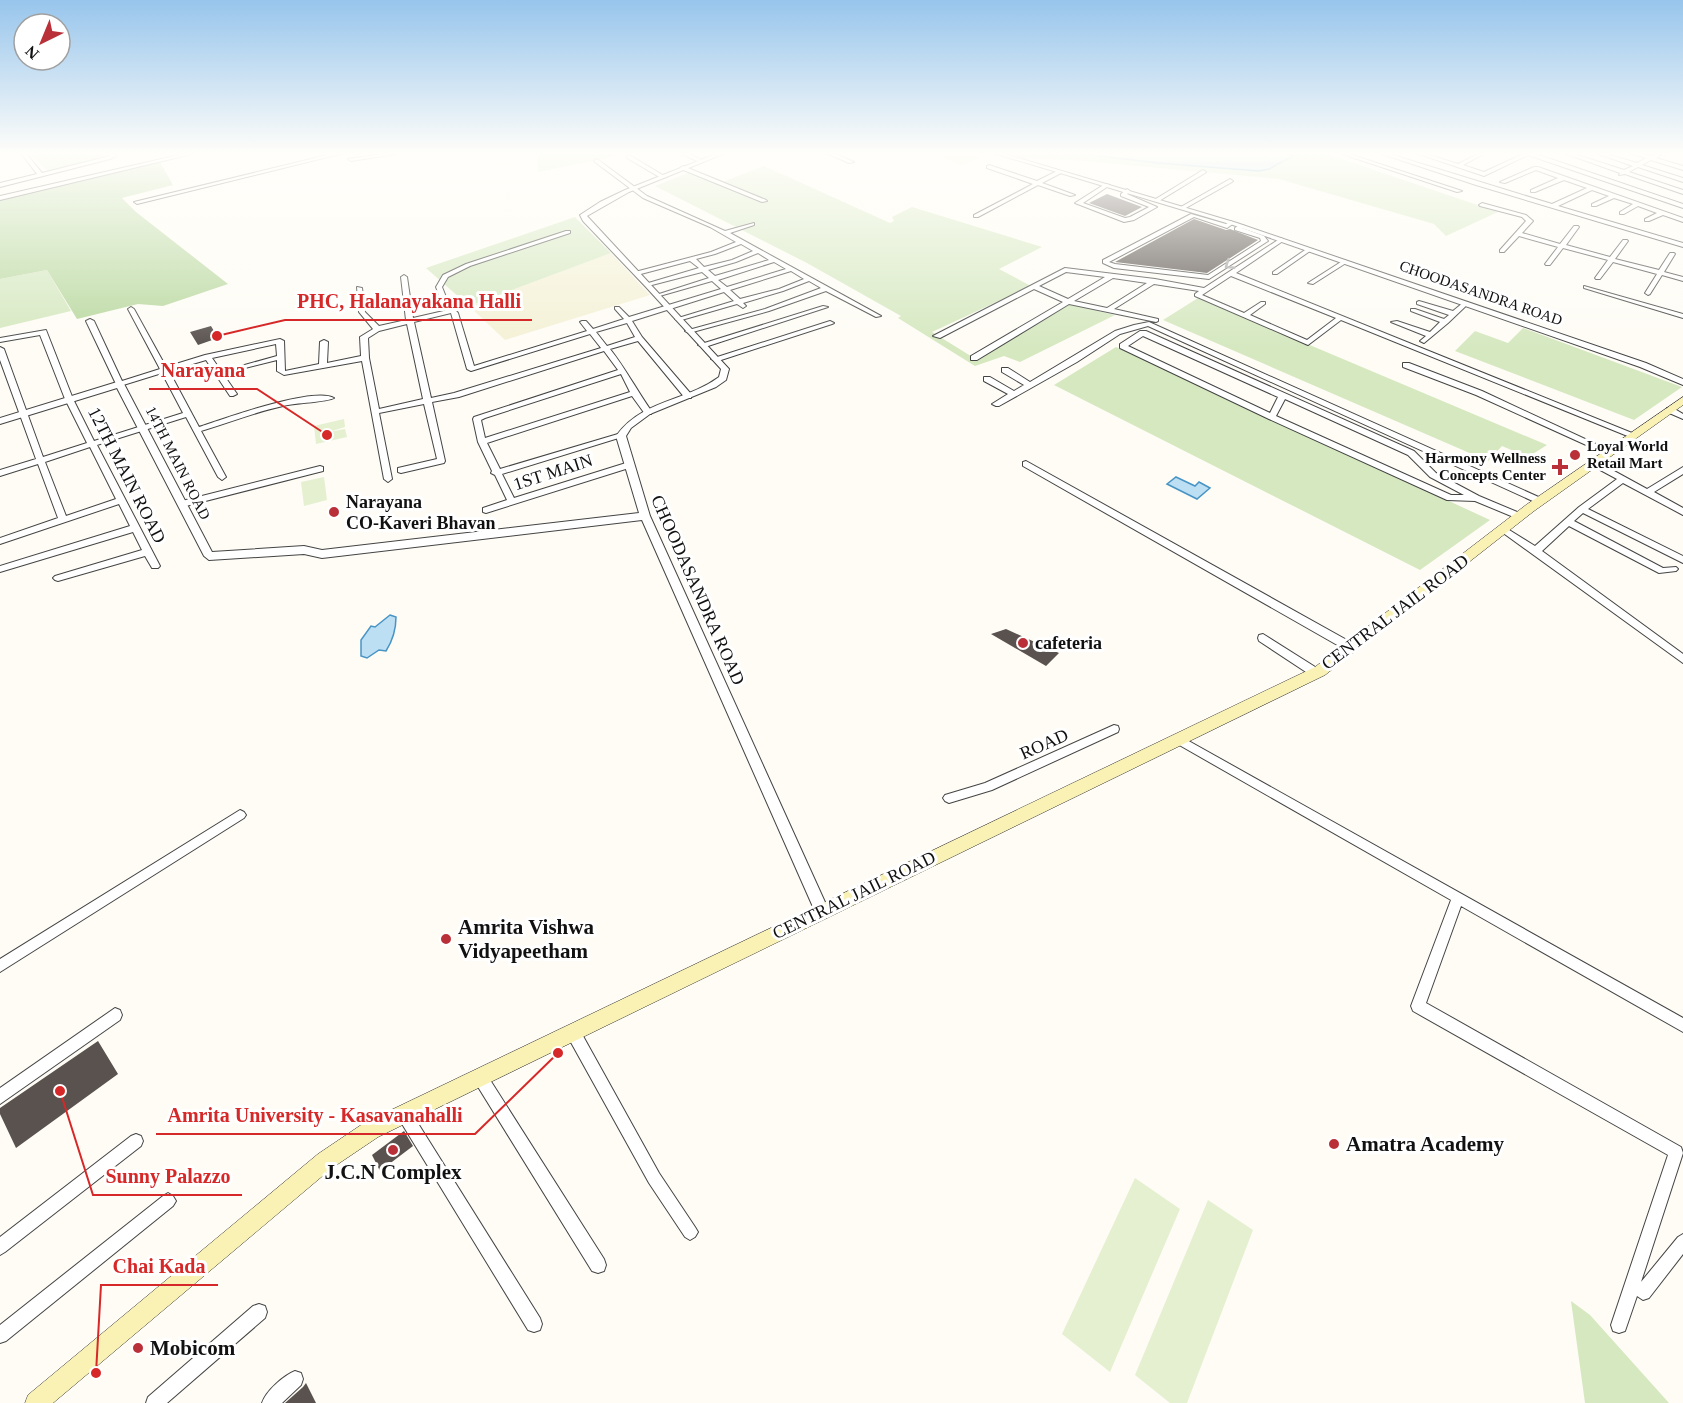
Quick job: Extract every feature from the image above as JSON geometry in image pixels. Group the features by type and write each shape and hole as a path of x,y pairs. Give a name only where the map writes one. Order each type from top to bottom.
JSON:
{"main road":[{"name":"CENTRAL JAIL ROAD","path":"36,1403 325,1161 372,1130 822,910 1316,673 1519,516 1683,400"}],"street":[{"path":"495,473 621,436 628,425 648,411 688,396 723,378 725,369 584,217"},
{"path":"692,217 878,316"},
{"path":"1117,217 1124,220 1135,217"},
{"path":"1188,217 1105,261 1106,263 1114,266 1209,277 1265,241 1262,237 1234,226 1202,217"},
{"name":"CHOODASANDRA ROAD","path":"1209,217 1466,303 1643,365 1683,382"},
{"path":"1503,251 1530,220 1526,217"},
{"path":"1589,217 1683,245"},
{"path":"1647,220 1655,217"},
{"path":"724,233 752,224"},
{"path":"1676,229 1683,225"},
{"path":"1548,264 1576,227"},
{"path":"568,232 468,265 445,276 439,287 451,311 455,313 471,369 594,333 667,307 792,269"},
{"path":"1518,234 1683,279"},
{"path":"1281,240 1233,274 1197,295 1308,344 1341,317"},
{"path":"1598,278 1624,241"},
{"path":"637,273 741,242"},
{"path":"1275,273 1308,250"},
{"path":"648,284 758,251"},
{"path":"1648,293 1672,254"},
{"path":"691,258 777,340"},
{"path":"657,296 775,260"},
{"path":"1311,283 1344,262"},
{"path":"937,336 1065,270 1206,290"},
{"path":"1233,274 1633,435"},
{"path":"974,358 1112,276"},
{"path":"401,470 441,461 410,321 404,277"},
{"path":"678,319 809,279"},
{"path":"1108,310 1155,281"},
{"path":"1033,286 1068,302 1156,320"},
{"path":"1586,287 1683,316"},
{"path":"358,288 362,312 376,329"},
{"path":"689,331 751,314 827,288"},
{"path":"1244,316 1263,303"},
{"path":"1419,303 1454,314"},
{"path":"1424,341 1466,303"},
{"path":"702,345 825,307"},
{"path":"617,308 688,396"},
{"path":"131,309 222,477"},
{"path":"1413,310 1446,322"},
{"path":"388,480 374,412 364,338 376,329 451,311"},
{"path":"90,321 120,384"},
{"path":"584,322 624,371 634,393 648,411"},
{"path":"1395,322 1431,335"},
{"path":"715,359 830,323"},
{"path":"996,404 1074,360 1114,332 1130,326 1149,324 1540,501"},
{"name":"12TH MAIN ROAD","path":"0,340 44,332 69,399 155,566"},
{"path":"1476,498 1450,498 1123,346 1143,333 1411,453 1433,475 1476,498 1519,516"},
{"path":"374,412 456,395 639,338"},
{"path":"0,421 208,357 280,341 281,371 284,374 365,358"},
{"path":"323,366 324,342"},
{"path":"0,349 22,414 63,519"},
{"path":"208,357 234,394"},
{"path":"245,366 282,357"},
{"path":"1406,365 1479,393 1609,452"},
{"path":"1005,370 1030,385"},
{"path":"512,502 495,473 482,442 477,419 624,371"},
{"path":"987,379 1014,394"},
{"name":"14TH MAIN ROAD","path":"120,384 209,556 304,550 322,554 645,516"},
{"path":"482,442 634,393"},
{"path":"1272,417 1282,397"},
{"path":"197,430 302,400 330,398"},
{"path":"1670,410 1683,417"},
{"path":"0,473 187,414"},
{"name":"CHOODASANDRA ROAD","path":"621,436 645,516 822,910"},
{"path":"1594,463 1683,513"},
{"path":"1026,464 1350,647"},
{"name":"1ST MAIN","path":"486,510 629,465"},
{"path":"182,504 320,469"},
{"path":"1648,492 1683,470"},
{"path":"1536,550 1582,509 1623,479"},
{"path":"0,530 1,541 120,501"},
{"path":"1568,522 1662,571 1673,569 1683,560 1582,509"},
{"path":"0,569 135,528"},
{"path":"1503,530 1536,550 1683,658"},
{"path":"58,578 147,552"},
{"path":"1673,569 1683,574"},
{"path":"1263,638 1316,673"},
{"name":"ROAD","path":"950,798 988,787 1114,729"},
{"path":"1178,739 1683,1025"},
{"path":"0,966 240,815"},
{"path":"1458,897 1418,1006 1676,1152 1619,1325"},
{"path":"0,1097 115,1014"},
{"path":"573,1032 654,1178 690,1232"},
{"path":"480,1077 598,1265"},
{"path":"404,1114 534,1324"},
{"path":"0,1247 136,1141"},
{"path":"0,1335 168,1201"},
{"path":"1643,1292 1683,1242"},
{"path":"154,1403 259,1312"},
{"path":"270,1403 296,1379"}],"shaded area":[{"path":"611,253 650,295 505,340 469,306"}],"green space":[{"path":"0,217 143,217 228,284 163,306 138,304 77,319 47,270 0,279"},
{"path":"574,217 611,253 469,306 426,268"},
{"path":"717,217 878,217 890,223 894,221 892,217 946,217 1042,247 999,269 1031,286 932,332 974,358 1067,304 1115,315 1020,362 1004,356 975,366 898,318 901,316 807,263"},
{"path":"1412,217 1486,217 1446,236 1434,224"},
{"path":"47,270 71,311 0,328 0,279"},
{"path":"1198,298 1547,445 1528,457 1502,446 1488,461 1163,320"},
{"path":"1523,328 1682,387 1634,420 1455,351 1475,331 1508,343"},
{"path":"1116,347 1490,520 1420,570 1054,385"},
{"path":"344,419 345,427 329,432 345,429 347,437 316,444 314,426"},
{"path":"324,477 327,500 304,506 301,482"},
{"path":"1135,1178 1180,1209 1110,1372 1062,1334"},
{"path":"1208,1200 1253,1230 1187,1403 1170,1403 1135,1375"},
{"path":"1571,1301 1590,1315 1669,1403 1585,1403"}],"water":[{"path":"1176,477 1195,486 1199,482 1210,488 1197,499 1167,484"},
{"path":"390,615 396,617 395,626 386,651 379,650 367,658 361,656 361,640 371,626 375,627"}],"building":[{"path":"1194,219 1258,240 1207,273 1115,262"},
{"path":"211,326 218,338 198,345 190,332"},
{"name":"cafeteria","path":"1006,629 1059,653 1046,666 991,634"},
{"path":"98,1041 118,1074 16,1148 0,1114 0,1108"},
{"name":"J.C.N Complex","path":"404,1131 413,1146 380,1171 372,1155"},
{"path":"306,1383 316,1403 285,1403 303,1387"}],"place":[{"name":"PHC, Halanayakana Halli","path":"217,336"},
{"name":"Narayana","path":"327,435"},
{"name":"Loyal World Retail Mart","path":"1575,455"},
{"name":"Harmony Wellness Concepts Center","path":"1560,467"},
{"name":"Narayana CO-Kaveri Bhavan","path":"334,512"},
{"name":"cafeteria","path":"1023,643"},
{"name":"Amrita Vishwa Vidyapeetham","path":"446,939"},
{"name":"Amrita University - Kasavanahalli","path":"558,1053"},
{"name":"Sunny Palazzo","path":"60,1091"},
{"name":"Amatra Academy","path":"1334,1144"},
{"name":"J.C.N Complex","path":"393,1150"},
{"name":"Mobicom","path":"138,1348"},
{"name":"Chai Kada","path":"96,1373"}]}
